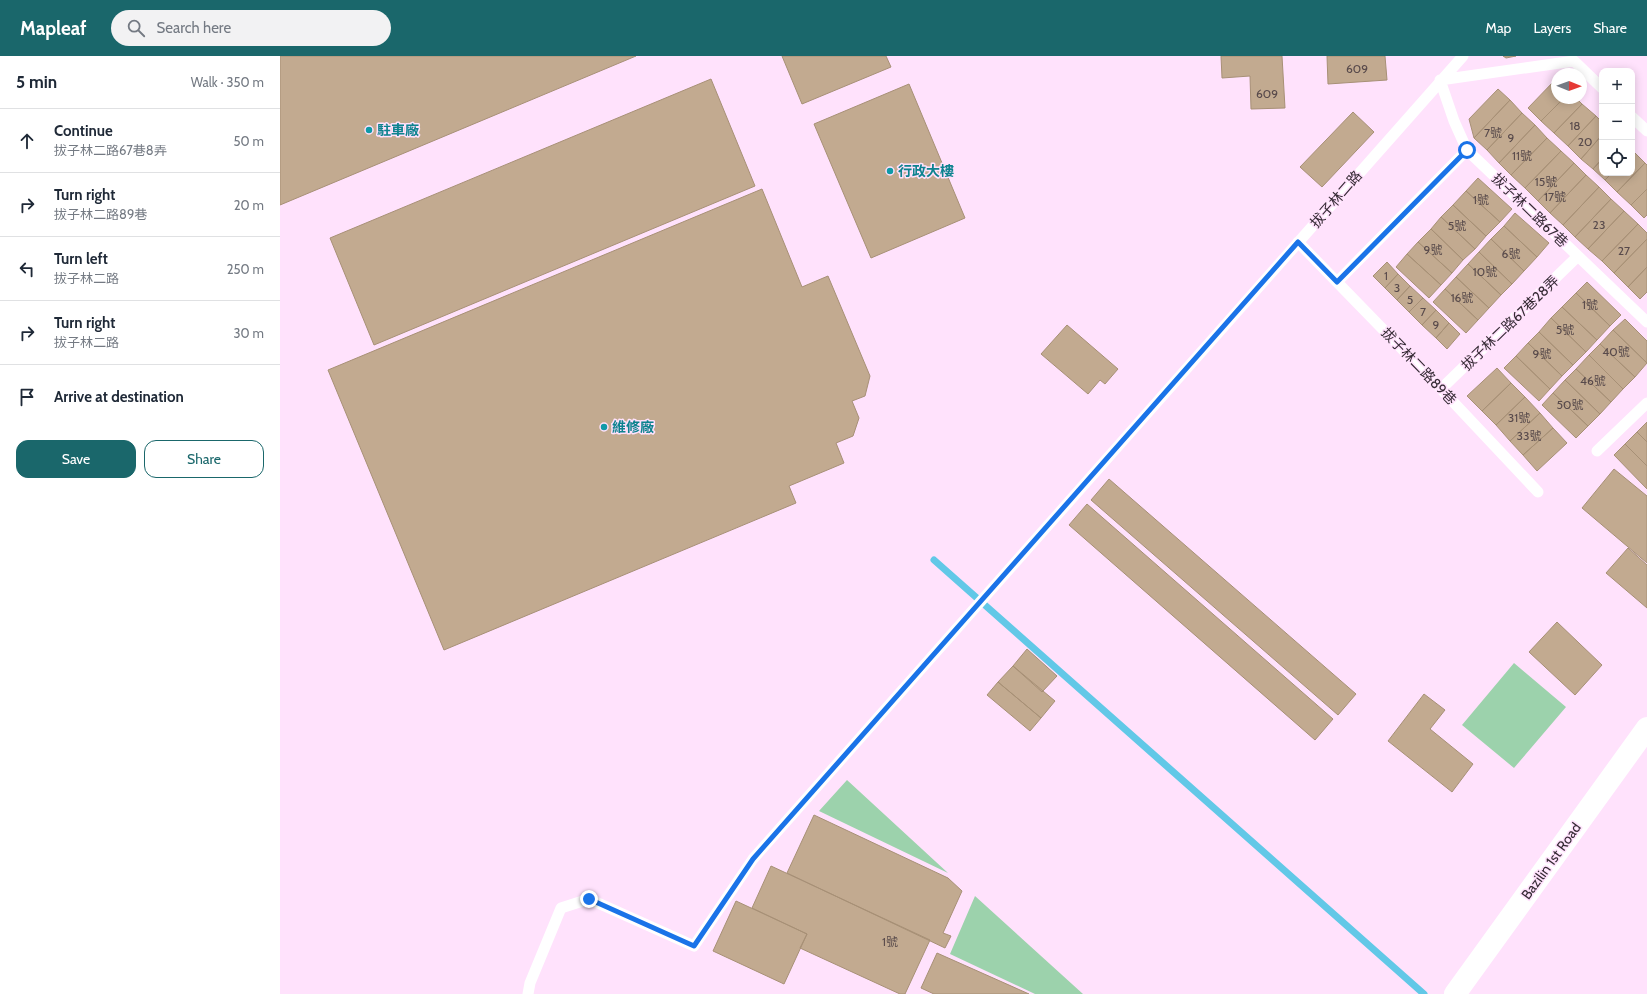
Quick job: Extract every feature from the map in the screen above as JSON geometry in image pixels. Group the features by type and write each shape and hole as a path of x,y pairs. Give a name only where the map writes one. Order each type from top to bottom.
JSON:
{"street":[{"name":"Bazilin 1st Road","path":"1455,994 1647,728"}],"lane":[{"name":"拔子林二路","path":"528,994 530,983 560,908 589,899 694,946 753,859 1440,80 1463,56"},
{"path":"1440,80 1574,58 1599,85"},
{"name":"拔子林二路67巷","path":"1440,80 1454,121 1467,150 1647,322"},
{"path":"1635,120 1647,131"},
{"path":"1337,282 1467,150"},
{"name":"拔子林二路89巷","path":"1298,242 1441,389 1538,492"},
{"name":"拔子林二路67巷28弄","path":"1441,389 1578,256"},
{"path":"1597,451 1647,403"}],"green space":[{"path":"1514,663 1566,707 1514,768 1462,725"},
{"path":"847,780 948,873 819,811"},
{"path":"975,896 1083,994 1035,994 950,954"}],"building":[{"name":"駐車廠","path":"280,56 636,56 280,205"},
{"path":"782,56 886,56 891,67 802,104"},
{"path":"1221,56 1282,56 1285,108 1251,109 1250,76 1222,78"},
{"path":"1327,56 1385,56 1387,80 1328,84"},
{"path":"1503,56 1516,56 1506,58"},
{"path":"711,79 755,186 374,345 330,238"},
{"name":"行政大樓","path":"909,84 965,218 871,258 814,124"},
{"path":"1551,84 1551,104 1558,104 1541,121 1528,108"},
{"path":"1498,89 1510,100 1474,138 1469,119"},
{"path":"1510,100 1522,113 1487,150 1474,138"},
{"path":"1558,104 1582,104 1554,133 1541,121"},
{"path":"1582,104 1596,116 1568,146 1554,133"},
{"path":"1353,112 1374,132 1322,187 1300,167"},
{"path":"1522,113 1535,125 1499,163 1487,150"},
{"path":"1596,116 1599,119 1599,138 1581,159 1568,146"},
{"path":"1535,125 1547,138 1511,175 1499,163"},
{"path":"1547,138 1561,151 1525,188 1511,175"},
{"path":"1599,138 1599,162 1593,169 1581,159"},
{"path":"1561,151 1574,163 1538,201 1525,188"},
{"path":"1635,153 1645,163 1635,173"},
{"path":"1599,162 1599,174 1593,169"},
{"path":"1574,163 1586,175 1550,213 1538,201"},
{"path":"1645,163 1647,165 1647,189 1631,205 1617,192 1632,176 1635,176 1635,173"},
{"path":"1586,175 1599,187 1563,225 1550,213"},
{"path":"1601,176 1609,176 1605,180"},
{"path":"1609,176 1632,176 1617,192 1605,180"},
{"path":"1478,178 1512,209 1500,222 1466,191"},
{"path":"1599,187 1611,199 1575,237 1563,225"},
{"name":"維修廠","path":"762,189 802,287 828,276 870,376 865,396 852,401 859,418 853,436 836,443 844,463 789,486 796,503 444,650 328,370"},
{"path":"1647,189 1647,215 1644,218 1631,205"},
{"path":"1466,191 1500,222 1486,236 1453,205"},
{"path":"1611,199 1624,211 1588,249 1575,237"},
{"path":"1453,205 1486,236 1475,249 1441,217"},
{"path":"1624,211 1638,224 1602,261 1588,249"},
{"path":"1515,213 1549,243 1537,257 1504,226"},
{"path":"1441,217 1475,249 1463,260 1431,229"},
{"path":"1638,224 1647,233 1647,239 1614,273 1602,261"},
{"path":"1504,226 1537,257 1524,271 1491,239"},
{"path":"1431,229 1463,260 1452,273 1418,242"},
{"path":"1491,239 1524,271 1512,284 1479,252"},
{"path":"1647,239 1647,267 1628,287 1614,273"},
{"path":"1418,242 1452,273 1441,285 1407,254"},
{"path":"1479,252 1512,284 1501,295 1468,264"},
{"path":"1407,254 1441,285 1429,298 1396,267"},
{"path":"1387,262 1398,274 1385,288 1373,276"},
{"path":"1468,264 1501,295 1489,308 1456,277"},
{"path":"1647,267 1647,292 1640,299 1628,287"},
{"path":"1398,274 1410,286 1397,300 1385,288"},
{"path":"1456,277 1489,308 1478,320 1445,289"},
{"path":"1587,282 1621,315 1610,326 1576,293"},
{"path":"1410,286 1423,298 1409,312 1397,300"},
{"path":"1445,289 1478,320 1466,333 1433,302"},
{"path":"1576,293 1610,326 1597,340 1562,307"},
{"path":"1423,298 1436,310 1422,325 1409,312"},
{"path":"1562,307 1597,340 1586,352 1551,318"},
{"path":"1436,310 1449,323 1436,338 1422,325"},
{"path":"1551,318 1586,352 1573,365 1539,332"},
{"path":"1625,319 1647,341 1647,363 1613,330"},
{"path":"1449,323 1460,334 1447,349 1436,338"},
{"path":"1067,325 1118,369 1105,384 1100,380 1088,394 1041,354"},
{"path":"1613,330 1647,363 1635,377 1600,344"},
{"path":"1539,332 1573,365 1562,376 1528,343"},
{"path":"1528,343 1562,376 1550,389 1516,356"},
{"path":"1600,344 1635,377 1623,389 1589,355"},
{"path":"1589,355 1623,389 1611,402 1576,369"},
{"path":"1516,356 1550,389 1539,401 1504,368"},
{"path":"1497,368 1511,383 1482,411 1467,396"},
{"path":"1576,369 1611,402 1600,414 1565,380"},
{"path":"1565,380 1600,414 1588,426 1553,393"},
{"path":"1511,383 1525,397 1496,425 1482,411"},
{"path":"1553,393 1588,426 1576,438 1542,405"},
{"path":"1525,397 1540,413 1510,441 1496,425"},
{"path":"1540,413 1553,428 1523,455 1510,441"},
{"path":"1647,422 1647,442 1637,432"},
{"path":"1553,428 1567,443 1537,471 1523,455"},
{"path":"1637,432 1647,442 1647,466 1625,444"},
{"path":"1625,444 1647,466 1647,489 1614,455"},
{"path":"1614,469 1647,496 1647,563 1582,508"},
{"path":"1109,479 1356,694 1338,715 1091,500"},
{"path":"1087,504 1333,719 1315,740 1069,525"},
{"path":"1628,548 1647,565 1647,608 1606,573"},
{"path":"1557,622 1602,665 1575,695 1529,652"},
{"path":"1027,649 1057,676 1042,692 1013,666"},
{"path":"1013,666 1055,701 1041,718 998,682"},
{"path":"998,682 1041,718 1030,731 987,695"},
{"path":"1424,694 1445,710 1430,729 1473,764 1452,792 1388,741"},
{"path":"814,815 948,878 962,891 943,933 951,936 945,948 787,873"},
{"path":"771,866 930,940 905,994 900,994 800,948 807,934 752,908"},
{"path":"736,901 807,934 784,984 713,951"},
{"path":"937,953 1029,994 934,994 921,988"}],"waterway":[{"path":"934,560 1424,994"}],"place":[{"name":"駐車廠","path":"369,130"},
{"name":"行政大樓","path":"890,171"},
{"name":"維修廠","path":"604,427"}],"route":[{"path":"589,899 694,946 753,859 1298,242 1337,282 1467,150"}]}
